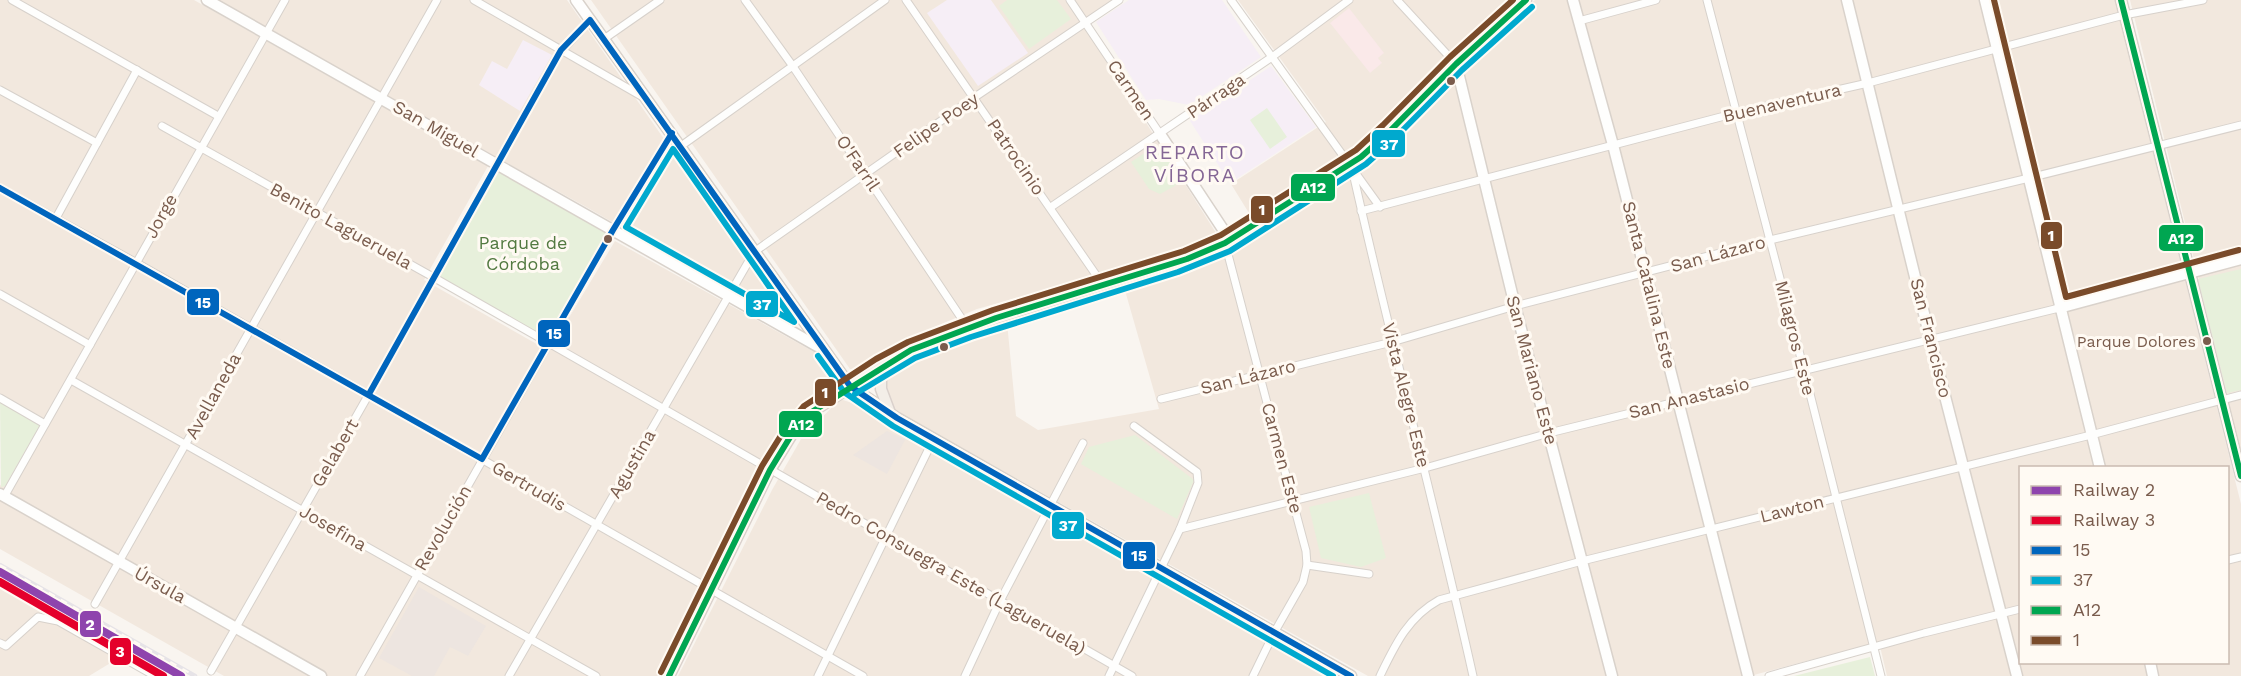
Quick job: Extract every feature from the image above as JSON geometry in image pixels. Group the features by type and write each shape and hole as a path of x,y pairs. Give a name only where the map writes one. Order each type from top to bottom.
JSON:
{"main road":[{"path":"669,676 770,470 792,434 810,413 911,350 968,328 1197,256 1227,242 1350,164 1389,132 1456,64 1526,0"},
{"path":"881,367 881,389 890,413"}],"street":[{"path":"12,0 218,116"},
{"name":"San Miguel","path":"207,0 822,348"},
{"name":"Jorge","path":"2,495 45,424 285,0"},
{"name":"Avellaneda","path":"94,604 120,562 315,212 437,0"},
{"path":"474,0 648,100"},
{"path":"576,0 850,386 890,413 1351,676"},
{"path":"604,39 660,0"},
{"name":"O'Farril","path":"745,0 792,65 968,328"},
{"path":"681,146 885,0"},
{"name":"Patrocinio","path":"906,0 1103,285"},
{"name":"Carmen","path":"1070,0 1160,134 1227,242"},
{"name":"Felipe Poey","path":"754,252 975,97 1119,0"},
{"path":"1231,0 1380,207"},
{"name":"Párraga","path":"1051,207 1272,57 1349,0"},
{"path":"1397,0 1456,64"},
{"name":"Santa Catalina Este","path":"1573,0 1613,145 1748,676"},
{"path":"1579,21 1656,0"},
{"name":"Milagros Este","path":"1707,0 1881,676"},
{"name":"San Francisco","path":"1847,0 1930,338 2017,676"},
{"path":"1985,0 2099,466"},
{"path":"2121,0 2241,476"},
{"name":"Buenaventura","path":"1361,211 1736,113 1868,83 1997,50 2124,15 2203,0"},
{"name":"Gelabert","path":"211,671 561,50 590,20"},
{"name":"San Mariano Este","path":"1456,64 1515,306 1612,676"},
{"path":"56,218 137,70"},
{"path":"0,90 97,142"},
{"name":"San Lázaro","path":"1161,399 1392,342 1515,306 1770,240 2241,125"},
{"name":"Benito Lagueruela","path":"162,126 770,470"},
{"name":"Revolución","path":"360,676 613,230 672,133"},
{"name":"Vista Alegre Este","path":"1350,164 1392,342 1425,468 1473,676"},
{"name":"Gertrudis","path":"0,188 369,394 864,676"},
{"name":"Carmen Este","path":"1227,242 1259,375 1306,551 1307,565 1303,582 1253,676"},
{"name":"Agustina","path":"509,676 754,252"},
{"name":"San Anastasio","path":"1179,529 1425,468 1549,433 2059,308 2241,259"},
{"path":"0,294 90,345"},
{"name":"Josefina","path":"70,380 596,676"},
{"name":"Lawton","path":"1380,676 1410,622 1425,608 1439,600 1582,561 2091,435 2241,394"},
{"path":"0,398 45,424"},
{"path":"1109,676 1179,529 1198,483 1197,472 1134,426"},
{"path":"818,676 934,438"},
{"path":"965,676 1000,601 1083,443"},
{"name":"Pedro Consuegra Este (Lagueruela)","path":"770,470 1132,676"},
{"name":"Úrsula","path":"2,495 321,676"},
{"path":"1307,565 1369,574"},
{"path":"1769,676 2019,609"},
{"path":"0,643 6,646 38,617 58,621 155,676"}],"shaded area":[{"path":"0,0 194,0 488,166 424,280 549,351 615,241 816,353 835,382 792,412 661,676 224,676 0,549 0,486 40,425 0,402"},
{"path":"215,0 567,0 791,321 721,285 588,208"},
{"path":"591,0 1112,0 1082,22 1218,236 1178,253 977,309 908,338 855,369 850,369"},
{"path":"947,0 991,0 1028,53 978,86 927,13"},
{"path":"1129,0 1222,0 1261,57 1189,105 1159,99 1146,100 1096,22"},
{"path":"1238,0 1512,0 1352,150 1252,218 1231,184 1326,122"},
{"path":"1535,0 2115,0 2241,504 2241,676 1887,676 1879,642 1750,676 1368,676 893,409 886,386 886,372 1007,322 1016,416 1038,430 1159,409 1124,287 1194,264 1242,242 1372,158 1508,22"},
{"path":"2130,0 2241,0 2241,467 2227,411 2227,393"},
{"path":"1349,8 1384,53 1378,58 1382,63 1370,73 1330,23"},
{"path":"523,40 552,55 520,111 479,85 492,61 507,69"},
{"path":"1271,66 1316,127 1230,183 1190,121"},
{"path":"840,399 858,405 898,426 1341,676 678,676 772,490 801,439"},
{"path":"887,431 905,440 887,474 853,455"},
{"path":"0,584 117,659 89,676 0,676"},
{"path":"419,587 486,626 468,656 450,647 434,676 412,676 379,658"}],"green space":[{"path":"1007,0 1057,0 1071,19 1029,49 999,6"},
{"path":"1267,108 1287,137 1270,149 1250,120"},
{"path":"1157,145 1184,181 1160,194 1149,189 1131,162"},
{"name":"Parque de Córdoba","path":"498,171 605,229 606,235 548,336 544,336 441,279 439,275"},
{"path":"2241,269 2241,390 2227,393 2198,279"},
{"path":"0,402 40,425 5,486 1,487"},
{"path":"1135,435 1194,480 1177,519 1081,464 1089,447"},
{"path":"1369,493 1386,558 1361,567 1321,558 1309,507"},
{"path":"1870,657 1875,676 1794,676"}],"railway":[{"path":"0,565 195,676"}],"rail line":[{"name":"2","path":"0,572 181,676"},
{"name":"3","path":"0,582 163,676"}],"transit line":[{"name":"1","path":"661,672 762,466 785,429 804,406 876,359 908,342 993,310 1184,251 1221,235 1356,150 1450,57 1513,0"},
{"name":"A12","path":"669,676 770,470 792,434 810,413 911,350 996,318 1187,259 1225,243 1361,157 1456,64 1526,0"},
{"name":"1","path":"1994,0 2066,297 2239,250"},
{"name":"A12","path":"2121,0 2241,476"},
{"name":"37","path":"855,394 915,358 971,337 1178,272 1230,251 1366,164 1462,70 1532,7"},
{"name":"15","path":"369,394 561,50 590,20 850,386 897,418 1351,676"},
{"name":"15","path":"0,188 482,459 613,230 672,133"},
{"name":"37","path":"673,149 794,322 626,227 673,149"},
{"name":"37","path":"818,356 844,392 893,426 1333,676"}],"place":[{"name":"Parque Dolores","path":"2207,341"}],"district":[{"name":"REPARTO VÍBORA","path":"1195,164"}]}
